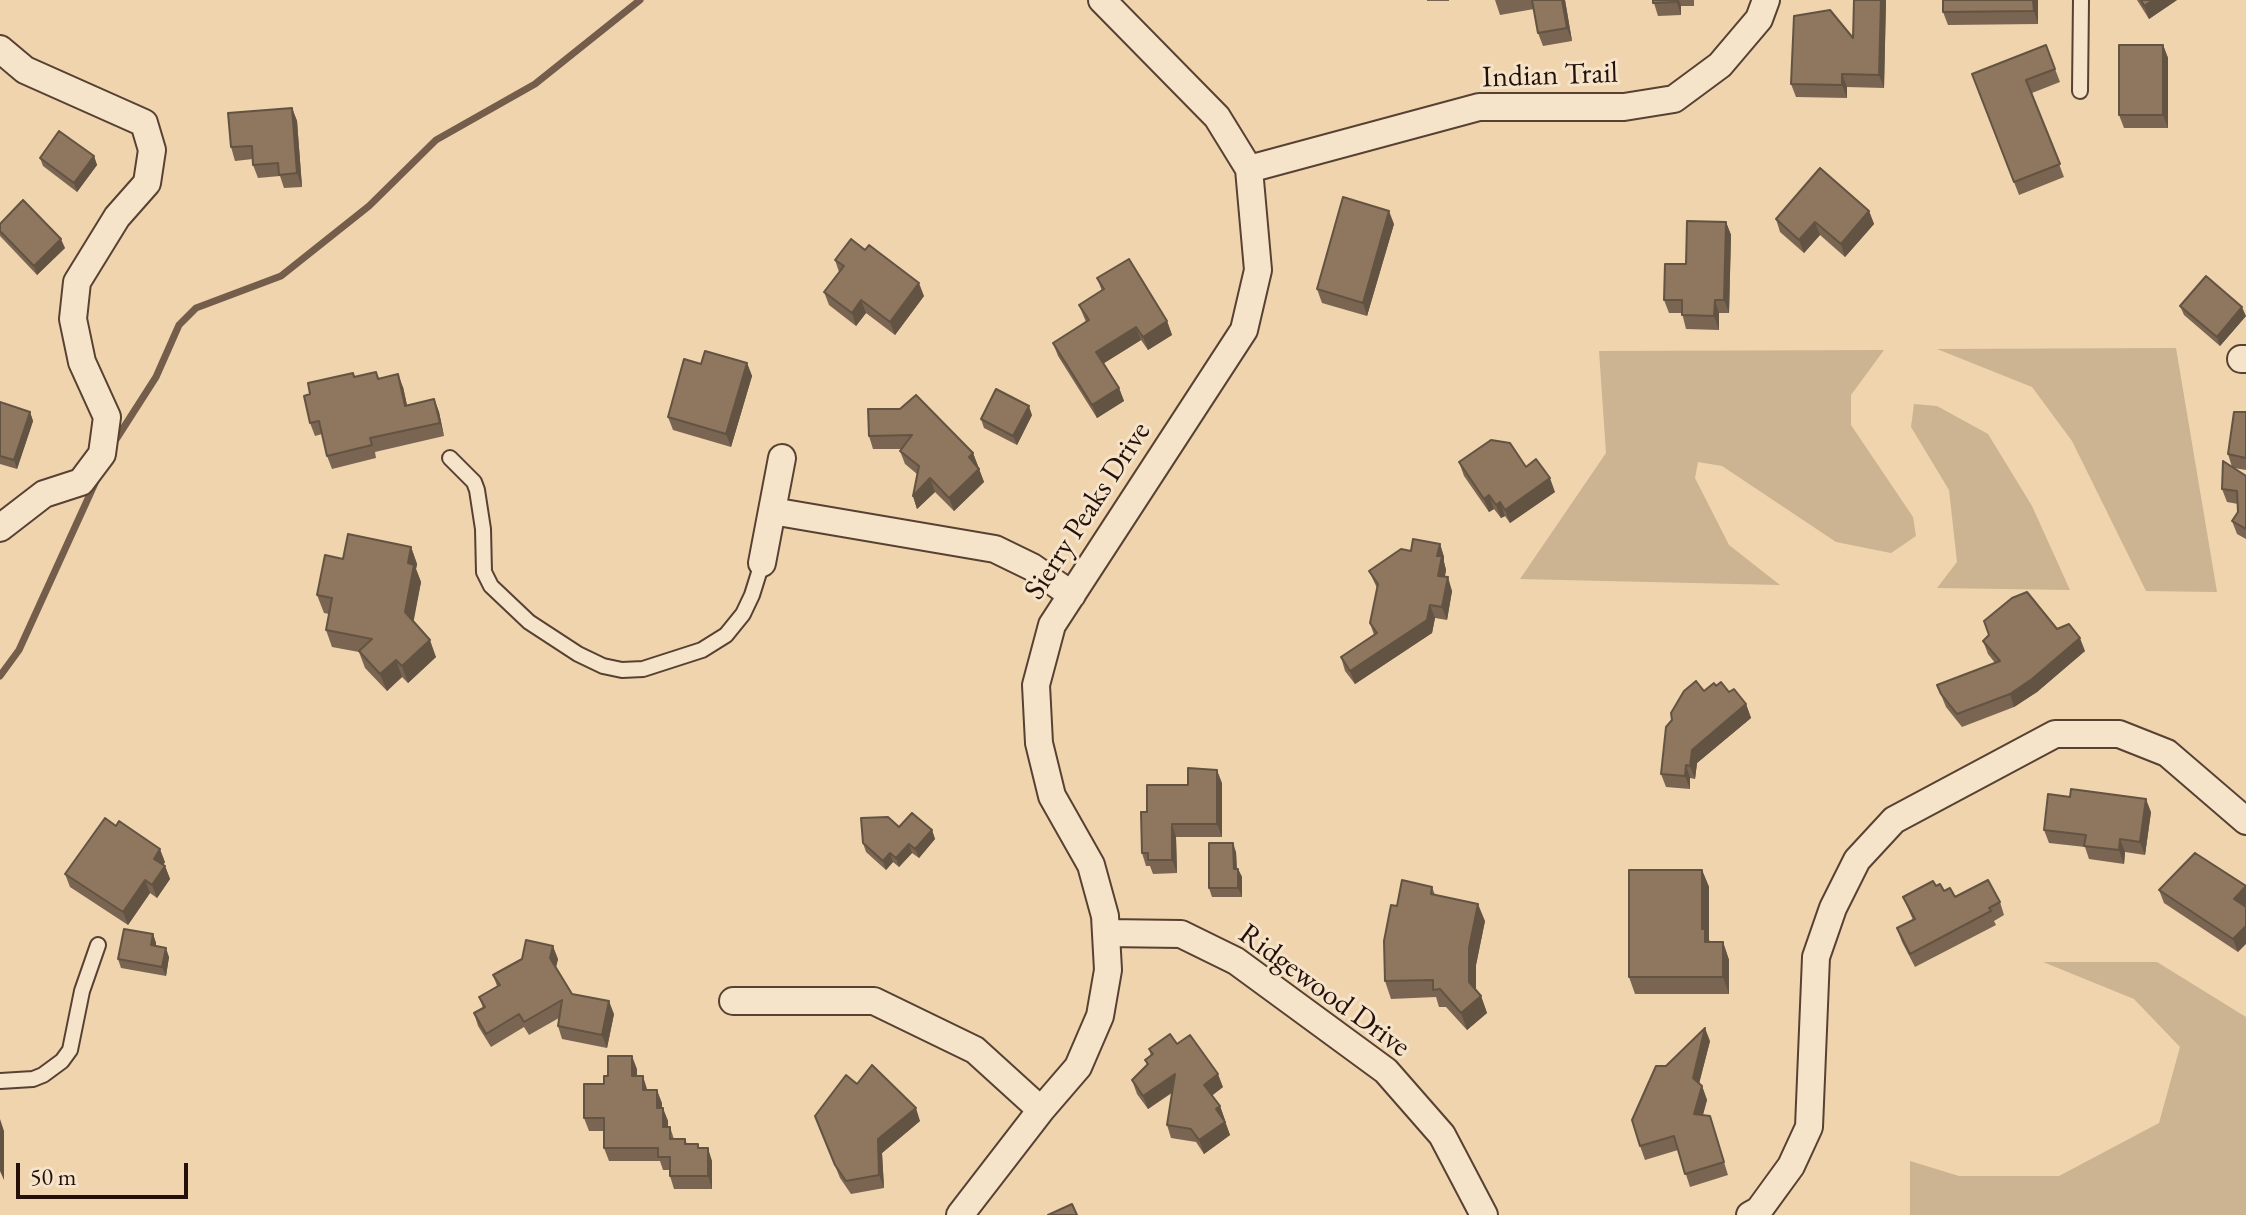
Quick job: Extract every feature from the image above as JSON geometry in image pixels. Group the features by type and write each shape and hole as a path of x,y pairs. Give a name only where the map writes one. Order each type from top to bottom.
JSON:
{"street":[{"name":"Sierry Peaks Drive","path":"960,1215 1078,1067 1100,1016 1108,970 1105,916 1091,865 1052,796 1039,743 1036,685 1052,625 1244,330 1258,270 1249,169 1217,117 1102,0"},
{"name":"Indian Trail","path":"1249,169 1479,107 1624,107 1674,99 1720,65 1759,19 1766,0"},
{"path":"0,49 25,70 144,123 152,150 147,183 117,217 77,282 73,319 82,362 107,417 102,454 81,482 44,494 0,528"},
{"path":"762,563 782,458"},
{"path":"772,511 995,549 1032,567 1072,595"},
{"path":"1750,1215 1759,1210 1791,1166 1809,1127 1816,957 1833,908 1857,860 1894,820 2055,734 2119,734 2167,753 2246,821"},
{"name":"Ridgewood Drive","path":"1107,933 1181,934 1236,961 1386,1071 1442,1135 1484,1215"},
{"path":"733,1001 874,1001 975,1050 1041,1110"}],"lane":[{"path":"2080,91 2081,0"},
{"path":"450,458 474,482 477,490 484,572 491,586 529,622 578,654 603,666 622,670 643,669 702,650 726,635 743,614 762,563"},
{"path":"0,1081 33,1079 43,1075 62,1061 70,1050 82,991 98,945"}],"shaded area":[{"path":"2176,348 2217,592 2146,591 2072,441 2032,387 1937,349"},
{"path":"1884,350 1851,395 1851,425 1913,517 1916,536 1891,553 1836,542 1722,466 1698,462 1695,478 1729,545 1780,585 1520,579 1606,453 1599,351"},
{"path":"1914,404 1937,406 1988,434 2032,506 2070,590 1937,588 1957,562 1949,490 1911,427"},
{"path":"2043,962 2157,962 2246,1017 2246,1215 1910,1215 1910,1161 1959,1176 2059,1176 2159,1123 2180,1047 2134,999"}],"building":[{"path":"1532,0 1562,0 1567,28 1538,33"},
{"path":"1653,0 1676,0 1676,2 1653,3"},
{"path":"1854,0 1881,0 1879,75 1842,74 1842,85 1791,84 1794,16 1830,10 1853,38"},
{"path":"1943,0 2033,0 2034,11 1943,12"},
{"path":"2046,45 2055,69 2026,80 2060,164 2014,182 1972,74"},
{"path":"2119,45 2163,45 2163,115 2119,115"},
{"path":"292,108 297,173 279,175 278,163 253,165 252,146 231,147 228,113"},
{"path":"59,131 94,156 74,183 40,158"},
{"path":"1820,168 1869,211 1841,244 1815,222 1799,240 1776,219"},
{"path":"1343,197 1389,211 1363,303 1317,289"},
{"path":"23,200 61,239 34,266 0,231 0,224"},
{"path":"1687,221 1726,222 1724,300 1715,300 1714,316 1682,315 1682,300 1664,300 1665,264 1686,264"},
{"path":"851,239 865,250 869,245 919,283 890,322 861,300 852,313 824,292 844,266 835,260"},
{"path":"1129,259 1167,321 1143,337 1136,327 1096,352 1119,388 1092,405 1053,343 1089,320 1079,305 1104,289 1097,278"},
{"path":"2206,276 2242,307 2217,337 2180,306"},
{"path":"705,351 747,363 726,434 668,417 684,359 701,364"},
{"path":"376,372 378,379 398,374 405,406 434,399 440,423 370,438 372,445 327,456 319,421 310,423 304,396 310,394 308,383 353,373 354,377"},
{"path":"996,389 1029,406 1013,436 981,419"},
{"path":"916,395 973,453 969,457 979,469 949,498 930,478 913,496 919,466 900,451 912,435 869,436 868,409 900,409"},
{"path":"0,402 30,412 14,460 0,456"},
{"path":"2234,412 2246,412 2246,458 2228,454"},
{"path":"1491,440 1510,443 1526,467 1536,459 1550,478 1505,510 1500,502 1496,505 1489,495 1484,499 1459,462"},
{"path":"2223,461 2246,476 2246,529 2232,521 2238,512 2237,491 2222,489"},
{"path":"348,534 411,547 408,563 414,565 405,612 430,640 402,666 396,660 380,674 359,651 372,639 326,630 332,598 317,595 325,555 343,559"},
{"path":"1413,539 1440,544 1437,556 1442,556 1438,576 1448,577 1442,607 1430,605 1427,620 1350,671 1341,657 1377,633 1370,623 1378,584 1369,571 1401,549 1411,551"},
{"path":"2027,592 2057,629 2069,624 2080,638 2010,694 1957,714 1937,685 2000,661 1983,641 1989,635 1984,621 2012,598"},
{"path":"1696,681 1704,691 1721,682 1729,692 1734,689 1746,704 1692,750 1685,776 1661,774 1666,727 1672,720 1671,713 1684,691"},
{"path":"1188,768 1217,770 1217,824 1172,824 1172,860 1148,860 1148,853 1142,853 1141,812 1147,812 1147,785 1188,785"},
{"path":"2071,789 2146,799 2140,842 2120,839 2119,850 2084,846 2086,835 2044,830 2048,794 2070,797"},
{"path":"912,813 932,830 915,849 909,844 896,858 890,853 883,861 863,843 861,818 888,817 899,827"},
{"path":"105,818 116,826 119,821 160,849 154,859 165,866 152,885 145,880 123,912 65,874"},
{"path":"1209,843 1233,843 1238,888 1209,888"},
{"path":"2195,853 2246,886 2234,899 2246,907 2246,926 2233,939 2159,890"},
{"path":"1629,870 1702,870 1702,929 1705,929 1705,942 1723,942 1723,977 1629,977"},
{"path":"1402,880 1432,887 1431,894 1478,904 1469,948 1469,982 1481,996 1461,1013 1440,989 1433,990 1433,980 1385,981 1384,941 1391,905 1397,906"},
{"path":"1988,880 2000,902 1989,908 1991,911 1910,954 1897,928 1915,919 1903,897 1933,881 1936,886 1940,884 1944,891 1950,888 1955,897"},
{"path":"124,929 153,934 151,945 166,948 162,967 118,959"},
{"path":"526,940 553,946 550,958 572,994 609,1001 602,1035 558,1026 562,1000 524,1022 519,1014 486,1034 474,1013 485,1007 479,997 500,985 493,975 522,959"},
{"path":"1705,1028 1693,1078 1702,1086 1694,1114 1710,1116 1724,1162 1685,1174 1674,1136 1640,1146 1632,1120 1656,1066 1666,1066"},
{"path":"1170,1034 1177,1044 1190,1035 1218,1074 1204,1085 1220,1106 1216,1109 1225,1122 1199,1140 1191,1129 1167,1125 1175,1074 1143,1096 1132,1080 1148,1064 1145,1060 1153,1054 1149,1049"},
{"path":"608,1056 632,1056 632,1076 643,1076 643,1090 657,1090 657,1108 663,1108 663,1127 670,1127 670,1139 685,1139 685,1144 708,1148 708,1176 670,1176 670,1157 658,1157 658,1148 604,1148 604,1118 584,1118 584,1084 604,1084 604,1076 608,1076"},
{"path":"872,1065 916,1108 878,1139 879,1175 846,1181 835,1165 815,1116 846,1075 857,1084"},
{"path":"1072,1204 1077,1215 1048,1215"}],"waterway":[{"path":"115,441 156,377 179,325 196,308 281,276 369,206 436,140 535,84 640,0"},
{"path":"0,676 19,650 96,481"}]}
